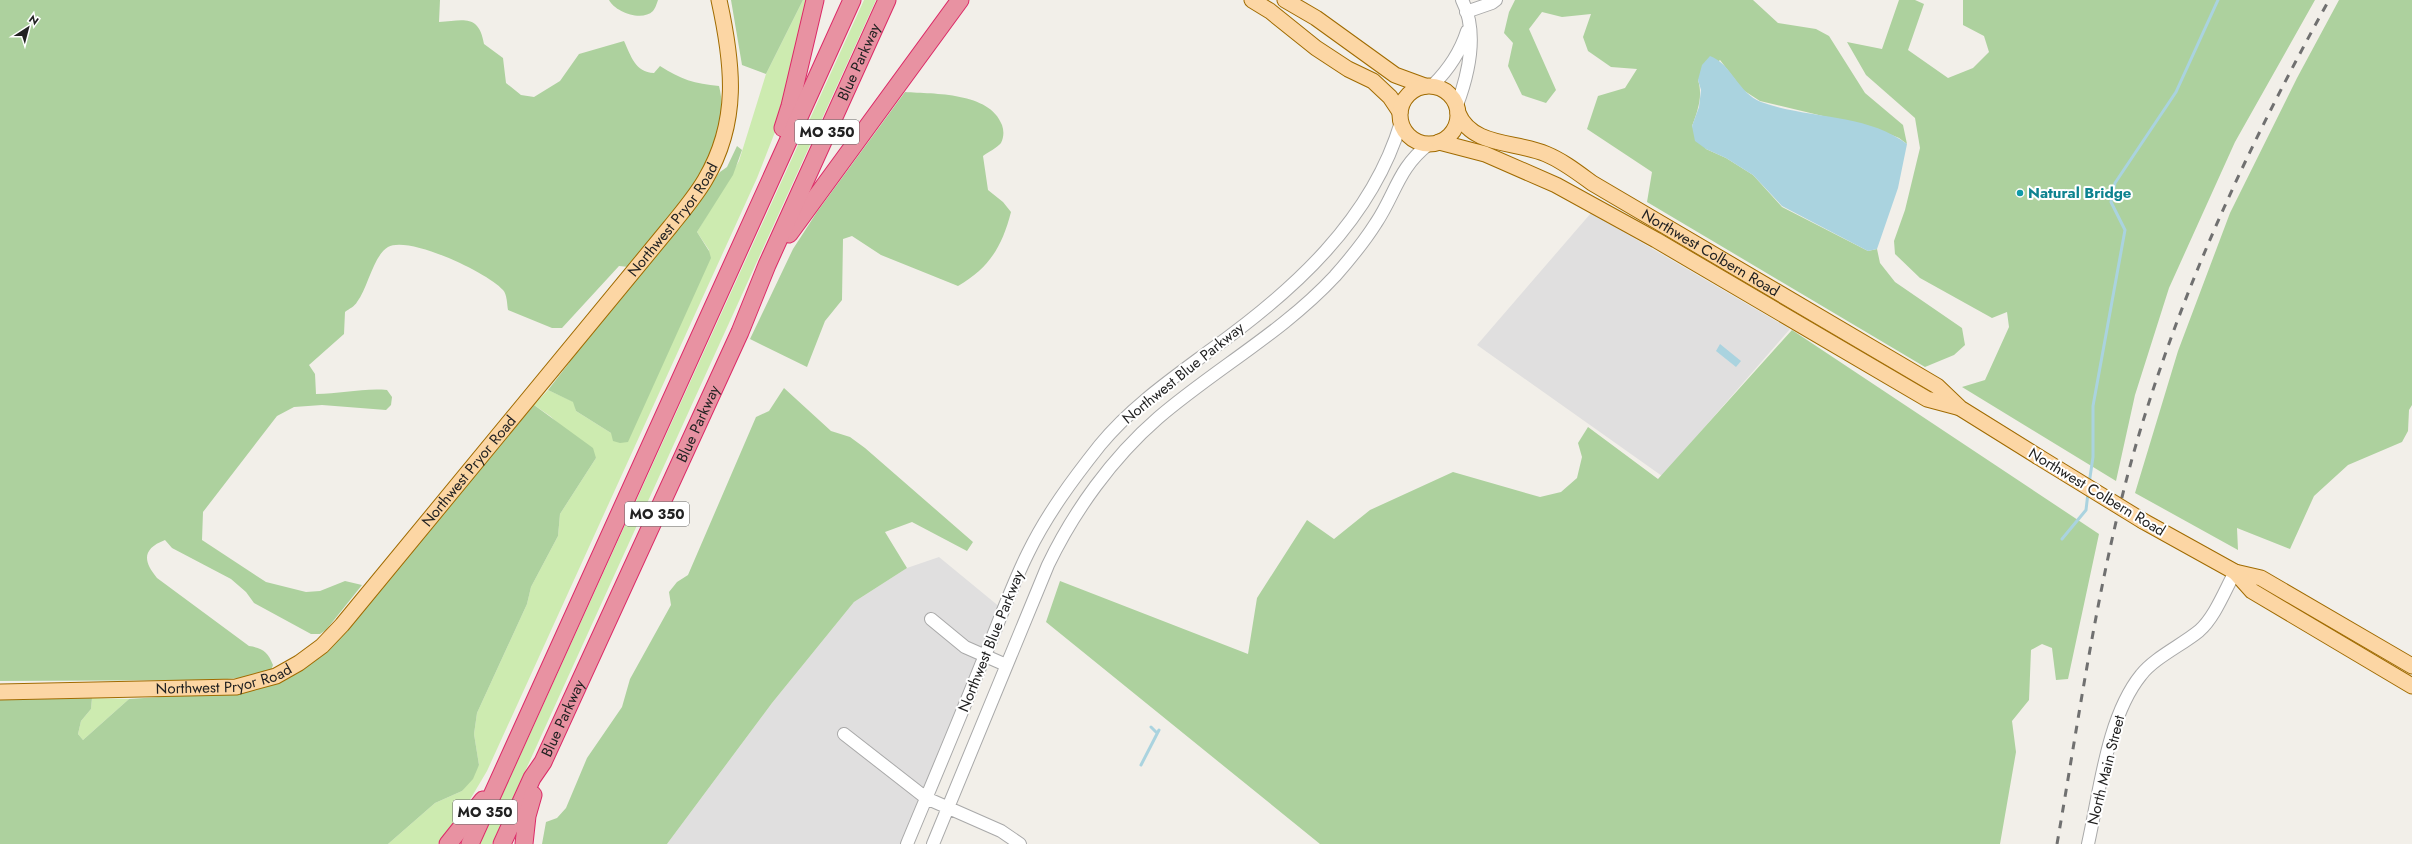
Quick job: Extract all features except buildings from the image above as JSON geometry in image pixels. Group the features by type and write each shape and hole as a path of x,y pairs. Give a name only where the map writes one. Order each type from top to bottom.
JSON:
{"highway":[{"path":"751,221 790,106 814,0"},
{"name":"MO 350","path":"470,844 852,0"},
{"name":"Blue Parkway","path":"502,844 532,778 543,762 740,332 767,265 887,0"},
{"path":"767,265 960,0"},
{"path":"524,844 527,816 543,762"},
{"path":"448,844 499,780"}],"main road":[{"name":"Northwest Pryor Road","path":"0,692 236,687 276,676 299,663 322,646 347,619 670,227 704,181 717,158 726,133 732,69 719,0"},
{"path":"1252,0 1270,11 1316,48 1348,69 1374,81 1387,94 1412,138 1434,143 1454,131 1458,109 1444,90 1395,75 1316,18 1285,0"},
{"path":"1400,117 1408,94 1429,85"},
{"name":"Northwest Colbern Road","path":"1458,109 1463,124 1473,133 1496,141 1521,145 1561,161 1592,183 1937,386 1960,408 2143,521 2235,572 2261,578 2412,666"},
{"name":"Northwest Colbern Road","path":"1434,143 1485,154 1556,185 1656,240 1927,399 1960,408"},
{"name":"Northwest Colbern Road","path":"2235,572 2252,591 2412,686"}],"street":[{"path":"1458,109 1471,45 1469,26 1462,0"},
{"path":"1466,12 1492,3 1496,0"},
{"path":"1429,85 1451,65 1462,47 1469,26"},
{"name":"Northwest Blue Parkway","path":"908,844 1027,555 1060,498 1102,443 1127,416 1152,395 1280,297 1315,262 1344,229 1366,197 1392,151 1400,117"},
{"name":"Northwest Blue Parkway","path":"933,844 1025,616 1059,541 1106,473 1158,419 1285,322 1333,277 1377,223 1408,164 1434,143"},
{"name":"North Main Street","path":"2088,844 2116,719 2131,689 2142,673 2200,630 2213,611 2235,572"},
{"path":"931,619 965,647 1006,665"},
{"path":"844,734 926,798 947,809 1001,831 1020,844"}],"shaded area":[{"path":"1591,213 1790,329 1662,476 1477,345"},
{"path":"939,557 1001,608 900,844 667,844 772,703 854,602 907,568"}],"green space":[{"path":"0,0 440,0 439,22 463,20 474,23 482,34 484,44 503,58 506,83 521,95 534,97 560,81 579,54 624,41 634,62 642,70 654,73 660,66 688,80 702,84 719,86 722,110 717,135 708,159 695,183 679,206 629,267 619,266 562,328 552,328 508,310 504,292 495,283 466,266 430,251 413,246 398,245 388,247 378,257 361,296 355,305 345,312 344,334 309,365 315,374 316,394 387,390 392,397 391,405 386,410 322,405 294,407 277,416 203,512 202,540 266,582 306,592 320,591 345,581 362,585 326,630 320,634 311,634 254,603 246,592 231,579 172,548 165,540 152,547 149,551 147,561 152,572 157,578 249,646 264,651 273,665 271,671 239,678 216,680 0,681"},
{"path":"609,0 658,0 653,11 642,16 636,16 623,12"},
{"path":"731,0 803,0 766,74 742,65"},
{"path":"803,0 808,0 777,127 757,178 487,771 465,808 438,844 388,844 435,803 462,791 479,765 474,734 477,713 527,604 531,587 558,536 560,514 596,458 550,416 534,405 548,390 574,402 576,411 611,433 709,250 697,232 739,161 766,74"},
{"path":"864,0 876,0 492,844 480,844"},
{"path":"1515,0 1753,0 1778,23 1816,29 1829,36 1865,93 1903,125 1907,144 1899,138 1877,129 1760,101 1743,90 1720,60 1698,80 1700,97 1698,109 1692,126 1706,149 1726,158 1753,175 1782,207 1868,251 1877,249 1880,263 1895,282 1962,328 1965,345 1954,355 1925,367 1647,202 1652,172 1587,129 1598,96 1625,88 1637,69 1611,67 1588,51 1583,37 1591,14 1562,17 1542,12 1529,29 1556,90 1546,103 1522,95 1508,66 1513,43 1504,33 1509,12"},
{"path":"1899,0 1915,0 1924,4 1908,50 1948,78 1973,68 1989,52 1984,36 1963,25 1963,0 2315,0 2235,142 2169,288 2135,395 2116,481 1962,387 1985,380 2009,327 2007,312 1992,318 1920,278 1895,254 1894,241 1905,210 1920,148 1915,118 1866,75 1847,42 1882,49"},
{"path":"2339,0 2412,0 2412,405 2409,410 2408,431 2402,442 2348,465 2314,496 2290,549 2237,528 2238,550 2135,493 2178,351 2230,213 2297,78"},
{"path":"905,92 931,93 960,97 986,106 996,114 1002,125 1003,138 999,145 983,156 988,190 1003,202 1011,212 1003,236 993,255 986,264 978,272 958,286 881,255 852,236 843,239 842,300 825,321 807,367 750,339 793,249 817,212"},
{"path":"737,146 742,150 733,175 697,232 709,251 711,258 628,442 620,443 613,441 611,433 576,411 573,402 548,390 569,363 570,353 664,246 720,172 727,167"},
{"path":"1792,330 2099,534 2068,679 2056,680 2052,648 2042,644 2031,650 2029,700 2012,721 2016,752 2000,844 1320,844 1046,622 1060,581 1248,654 1257,598 1307,520 1334,539 1370,510 1453,472 1540,497 1561,492 1577,478 1582,457 1578,443 1588,427 1658,479"},
{"path":"784,388 831,431 850,437 865,448 973,542 967,551 912,522 885,532 907,568 854,602 772,703 667,844 542,844 546,822 557,818 566,808 587,758 622,707 630,679 671,605 669,592 677,582 688,575 756,417 769,411"},
{"path":"534,405 593,448 596,458 560,514 558,536 531,587 527,604 477,713 474,734 479,765 473,779 462,791 435,803 388,844 0,844 0,700 92,698 91,709 81,721 78,734 83,740 129,699 235,692 258,688 355,620"},
{"path":"92,698 129,699 83,740 78,734 81,721 91,709"}],"water":[{"path":"1710,56 1724,65 1746,92 1761,102 1874,127 1891,134 1907,144 1898,188 1877,249 1868,251 1782,206 1753,175 1726,158 1706,149 1695,141 1692,126 1699,107 1701,90 1698,80 1702,65"},
{"path":"1720,344 1741,361 1736,367 1716,351"}],"waterway":[{"path":"2089,484 2093,457 2093,406 2125,230 2111,202 2115,183 2176,92 2218,0"},
{"path":"2062,539 2086,510 2088,493"},
{"path":"1151,727 1157,733"},
{"path":"1141,765 1159,730"}],"railway":[{"path":"2057,844 2102,584 2126,482 2158,374 2178,318 2200,264 2247,157 2329,0"}],"place":[{"name":"Natural Bridge","path":"2020,193"}]}
